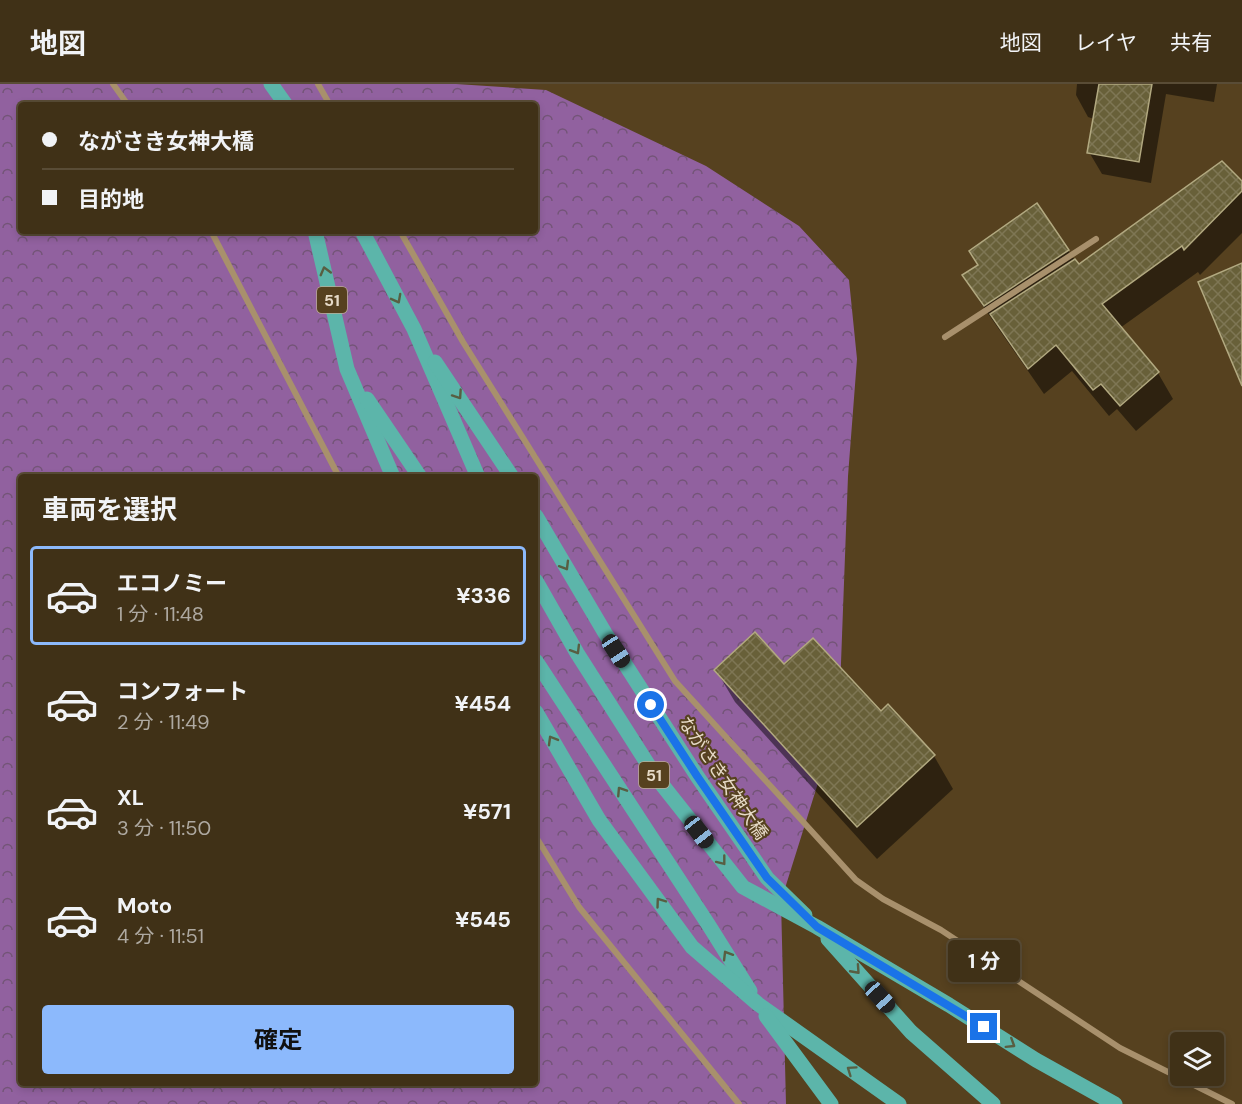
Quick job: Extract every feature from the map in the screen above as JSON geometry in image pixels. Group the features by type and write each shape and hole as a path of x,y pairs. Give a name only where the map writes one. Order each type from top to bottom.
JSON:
{"main road":[{"path":"269,84 274,102"},
{"path":"269,84 284,102"},
{"name":"51","path":"316,234 347,369 392,474"},
{"path":"364,234 414,329 477,474"},
{"path":"414,329 510,474"},
{"name":"51","path":"347,369 418,474"},
{"name":"ながさき女神大橋","path":"538,519 605,633 697,776 767,878 817,927 911,1032 993,1104"},
{"name":"ながさき女神大橋","path":"538,585 577,653 656,777 743,887 817,927"},
{"name":"51","path":"538,664 758,1004 831,1104"},
{"name":"51","path":"538,715 599,820 692,947 758,1004 899,1104"},
{"name":"51","path":"817,927 950,1005 1036,1060 1115,1104"}],"street":[{"path":"113,84 126,102"},
{"path":"318,84 328,102"},
{"path":"213,234 337,474"},
{"path":"402,234 463,342 675,681 856,880 883,898 941,930 1120,1048 1232,1104"},
{"path":"945,338 1096,239"},
{"path":"538,840 579,908 739,1104"}],"green space":[{"path":"0,84 456,84 546,90 706,166 799,226 849,280 857,359 848,476 839,716 781,901 786,1104 0,1104"}],"building":[{"path":"1099,84 1152,84 1139,162 1087,153"},
{"path":"1222,161 1242,181 1242,191 1184,250 1182,246 1102,304 1159,372 1120,406 1101,384 1093,390 1056,345 1028,369 990,314 1075,259 1079,264"},
{"path":"1037,203 1069,250 984,306 962,275 978,265 969,251"},
{"path":"1242,263 1242,386 1198,282"},
{"path":"755,632 784,664 813,638 881,711 888,704 935,755 857,827 714,670"}],"route":[{"path":"651,705 767,878 817,927 984,1027"}]}
